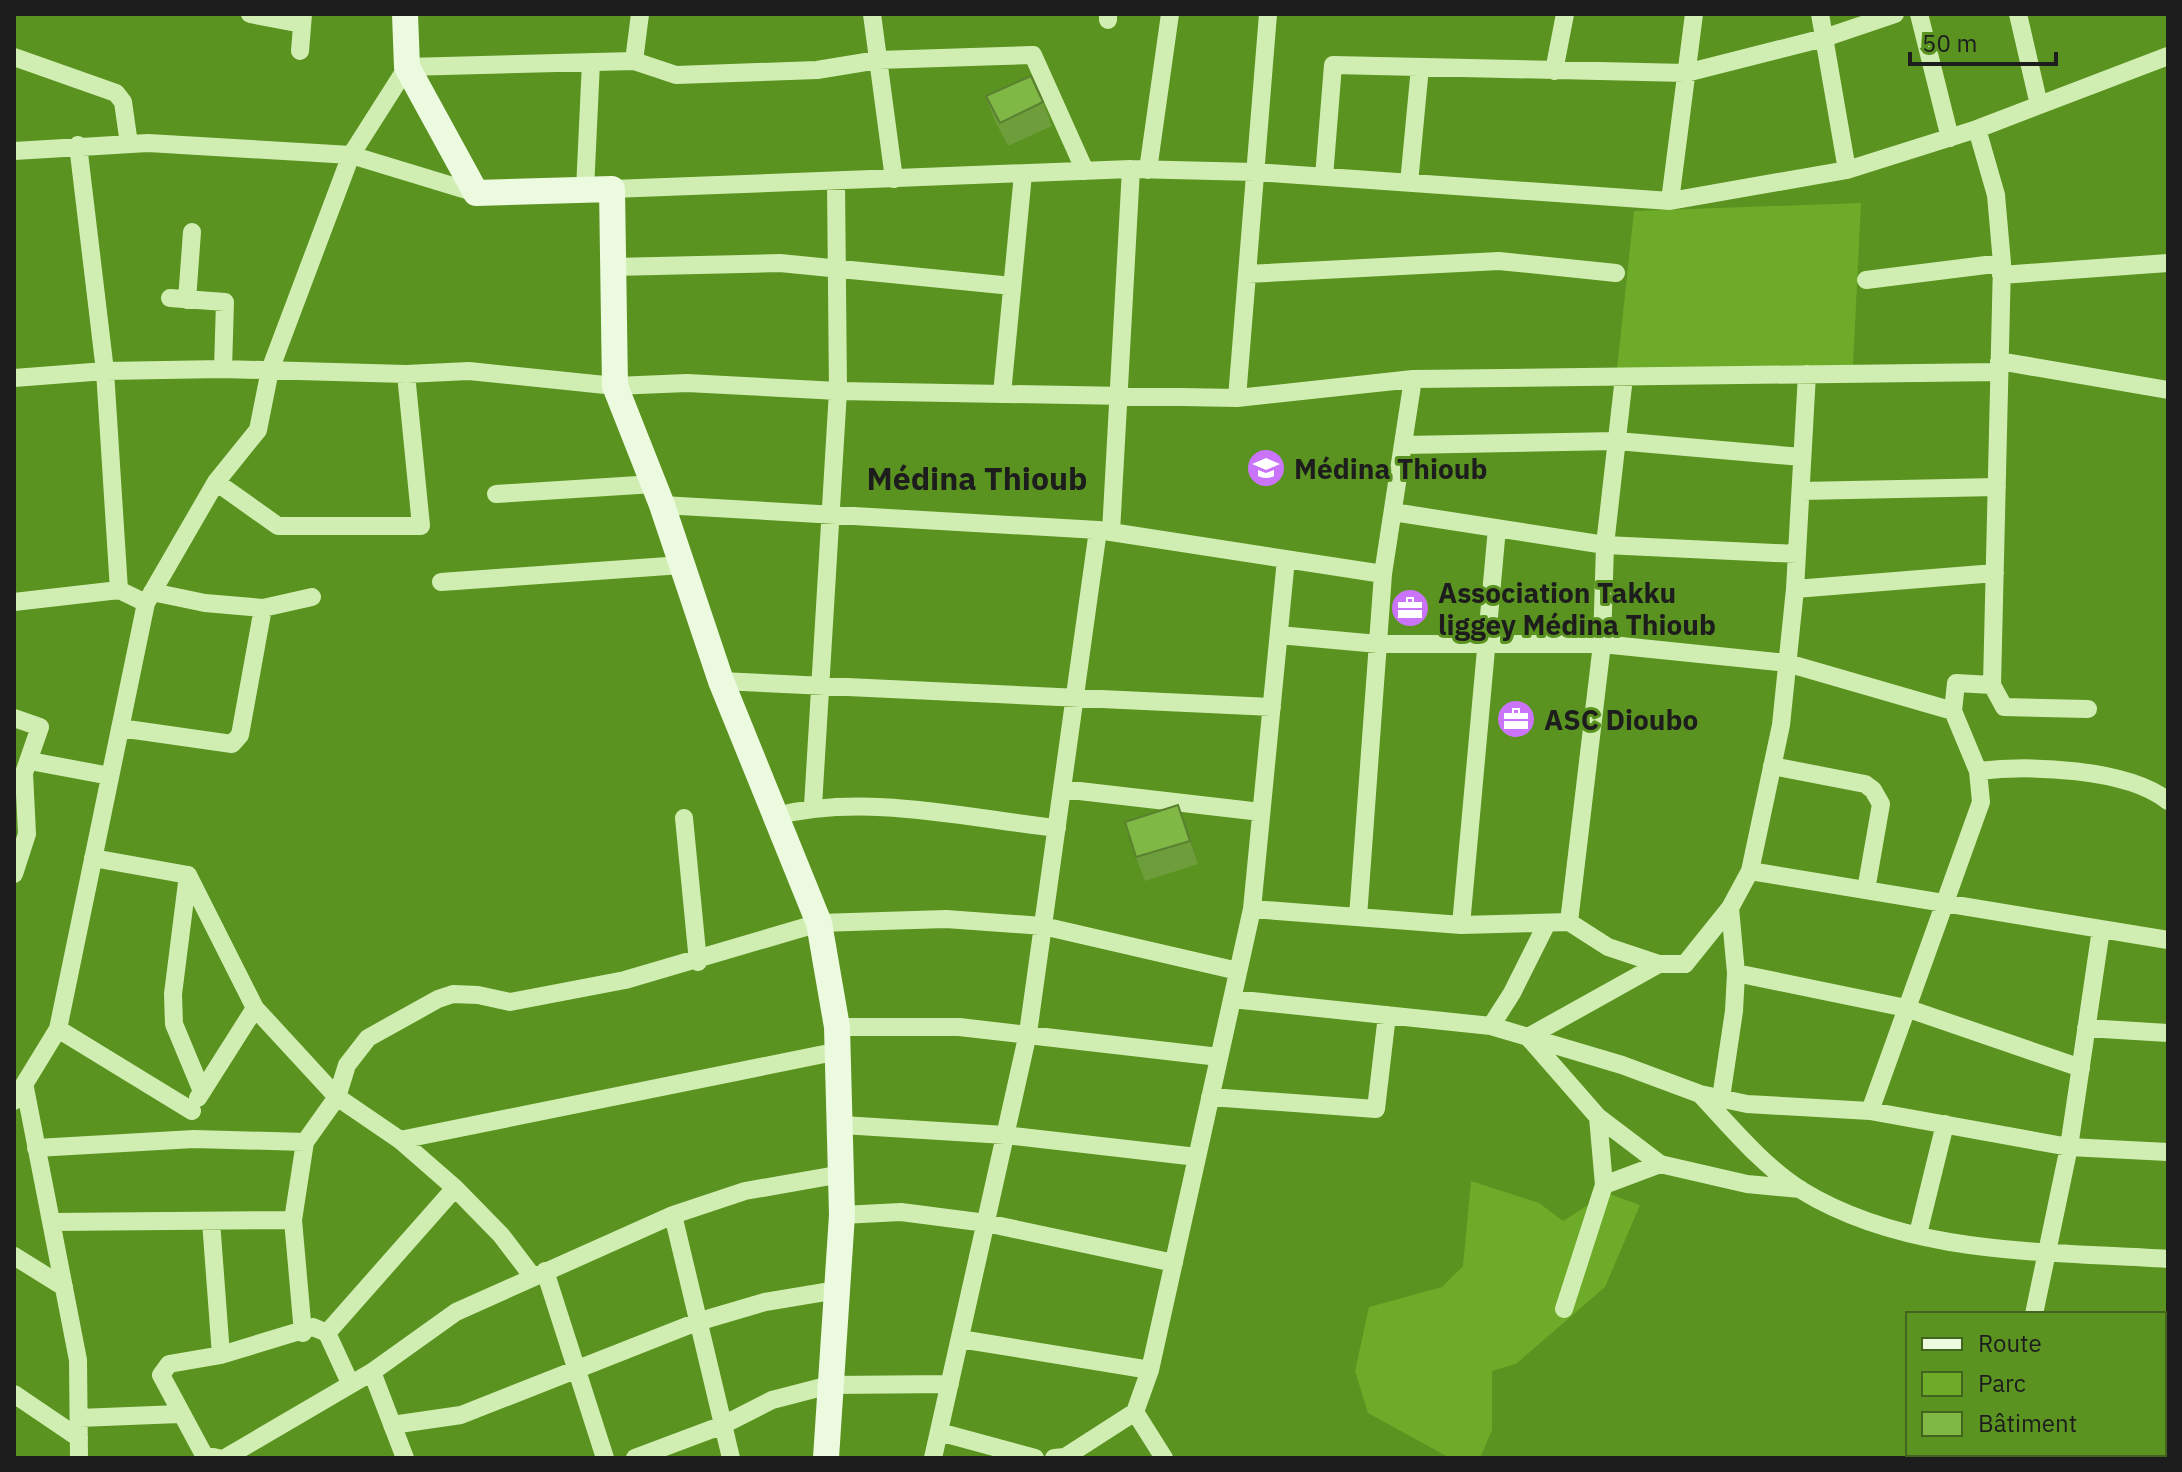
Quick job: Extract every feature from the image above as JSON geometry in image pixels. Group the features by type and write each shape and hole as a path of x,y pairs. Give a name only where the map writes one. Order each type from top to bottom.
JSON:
{"street":[{"path":"250,14 303,19 300,51"},
{"path":"405,14 407,67 476,193"},
{"path":"634,61 640,14"},
{"path":"872,14 894,179"},
{"path":"933,1458 1028,1033 1075,697 1105,531 1140,170 1170,14"},
{"path":"1237,398 1268,14"},
{"path":"1554,71 1565,14"},
{"path":"1670,201 1694,14"},
{"path":"1820,14 1847,170"},
{"path":"1324,177 1333,65 1686,73 1824,38 1895,14"},
{"path":"1919,14 1950,138"},
{"path":"2018,14 2039,105"},
{"path":"407,67 634,61 676,75 817,70 878,60 1033,55 1085,171"},
{"path":"14,151 129,144 351,155 476,193 1140,170 1255,172 1670,201 1847,170 1977,129 2168,56"},
{"path":"14,57 116,93 123,102 129,144"},
{"path":"585,190 591,62"},
{"path":"79,1458 78,1360 36,1148 20,1087 58,1029 149,598 216,482 258,430 270,370 351,155 407,67"},
{"path":"1409,183 1420,67"},
{"path":"1977,129 1996,195 2002,269 1992,685 2004,707 2088,709"},
{"path":"78,145 105,371 119,590"},
{"path":"1002,394 1023,174"},
{"path":"813,806 838,391 836,181"},
{"path":"612,189 615,386 658,495 721,681 819,923 838,1039 842,1125 842,1215 826,1458"},
{"path":"192,232 178,299 225,302 223,369"},
{"path":"1247,274 1499,261 1616,273"},
{"path":"613,267 780,263 1012,286"},
{"path":"1866,280 2002,269 2168,263"},
{"path":"14,378 105,371 223,369 406,374 469,371 615,386 687,383 838,391 1237,398 1413,379 1807,374 1999,366 2168,390"},
{"path":"216,482 278,526 421,526 406,374"},
{"path":"1252,909 1461,925 1569,922 1608,947 1659,964 1685,964 1730,908 1750,871 1772,766 1795,589 1807,374"},
{"path":"1569,922 1602,644 1605,545 1624,377"},
{"path":"1358,917 1383,574 1413,379"},
{"path":"1403,445 1617,441 1802,457"},
{"path":"1801,491 1997,487"},
{"path":"496,494 658,495 830,515 1105,531 1383,574"},
{"path":"1393,512 1605,545 1797,554"},
{"path":"1461,925 1497,528"},
{"path":"1054,1458 1065,1457 1135,1412 1150,1370 1252,909 1286,559"},
{"path":"441,582 682,565"},
{"path":"1795,589 1995,573"},
{"path":"14,602 119,590 149,598 263,608 312,597"},
{"path":"120,728 232,744 240,735 263,608"},
{"path":"1279,635 1378,644 1602,644 1787,663 1953,711"},
{"path":"721,681 1272,707"},
{"path":"1870,1111 1981,802 1978,771 1953,711 1956,683 1992,685"},
{"path":"14,718 40,727 22,770 27,834 14,874"},
{"path":"1772,766 1865,784 1873,790 1881,804 1866,890"},
{"path":"1978,771 2018,766 2087,773 2145,788 2168,801"},
{"path":"22,770 110,776"},
{"path":"1062,789 1261,812"},
{"path":"776,816 813,806 887,809 1057,828"},
{"path":"684,818 698,962"},
{"path":"93,858 188,875"},
{"path":"1750,871 2168,940"},
{"path":"188,875 255,1008 337,1097 400,1140 455,1188 539,1274 577,1369 605,1458"},
{"path":"188,875 173,994 174,1024 201,1089"},
{"path":"1721,1098 1734,1011 1736,973 1730,908"},
{"path":"303,1333 293,1220 305,1142 337,1097 347,1065 368,1038 438,999 453,994 478,995 510,1002 625,980 698,962 819,923 946,919 1043,926 1238,971"},
{"path":"1491,1026 1512,993 1547,923"},
{"path":"2034,1312 2069,1147 2101,929"},
{"path":"1528,1037 1659,964"},
{"path":"1736,973 1906,1008 2081,1068"},
{"path":"1232,999 1491,1026 1622,1065 1700,1094 1747,1104 1870,1111 2069,1147 2168,1152"},
{"path":"194,1139 192,1111 201,1089 255,1008"},
{"path":"1210,1097 1376,1109 1387,1015"},
{"path":"400,1140 838,1039 959,1027 1219,1057"},
{"path":"2086,1028 2168,1033"},
{"path":"58,1029 192,1111"},
{"path":"1528,1037 1598,1117 1660,1164 1747,1184 1800,1189"},
{"path":"1700,1094 1749,1145 1800,1189 1862,1220 1945,1241 2168,1259"},
{"path":"1564,1309 1604,1185 1598,1117"},
{"path":"1918,1234 1945,1124"},
{"path":"842,1125 1005,1135 1197,1157"},
{"path":"36,1148 194,1139 305,1142"},
{"path":"1604,1185 1660,1164"},
{"path":"225,1458 372,1372 456,1312 673,1215 745,1191 842,1174"},
{"path":"327,1333 455,1188"},
{"path":"842,1215 901,1212 986,1223 1174,1263"},
{"path":"673,1215 731,1458"},
{"path":"51,1222 293,1220"},
{"path":"211,1221 221,1355"},
{"path":"14,1256 64,1287"},
{"path":"392,1425 461,1415 697,1322 765,1302 837,1290"},
{"path":"218,1458 204,1455 179,1414 161,1375 163,1368 169,1364 221,1355 303,1333 313,1327 327,1333 350,1383"},
{"path":"960,1339 1150,1370"},
{"path":"372,1372 405,1458"},
{"path":"635,1458 723,1425 772,1400 830,1385 950,1384"},
{"path":"14,1394 79,1438"},
{"path":"1135,1412 1164,1458"},
{"path":"79,1418 179,1414"},
{"path":"939,1432 1035,1458"}],"green space":[{"path":"1861,203 1853,366 1617,369 1634,211"},
{"path":"1471,1181 1539,1203 1563,1221 1607,1193 1640,1205 1605,1287 1516,1364 1492,1371 1492,1430 1480,1458 1450,1458 1368,1413 1355,1371 1369,1307 1442,1287 1463,1266"}],"building":[{"path":"1031,76 1043,102 1000,123 986,96"},
{"path":"1178,805 1190,841 1136,857 1125,822"}],"place":[{"name":"Médina Thioub","path":"1266,468"},
{"name":"Association Takku liggey Médina Thioub","path":"1410,608"},
{"name":"ASC Dioubo","path":"1516,719"}],"district":[{"name":"Médina Thioub","path":"977,478"}]}
